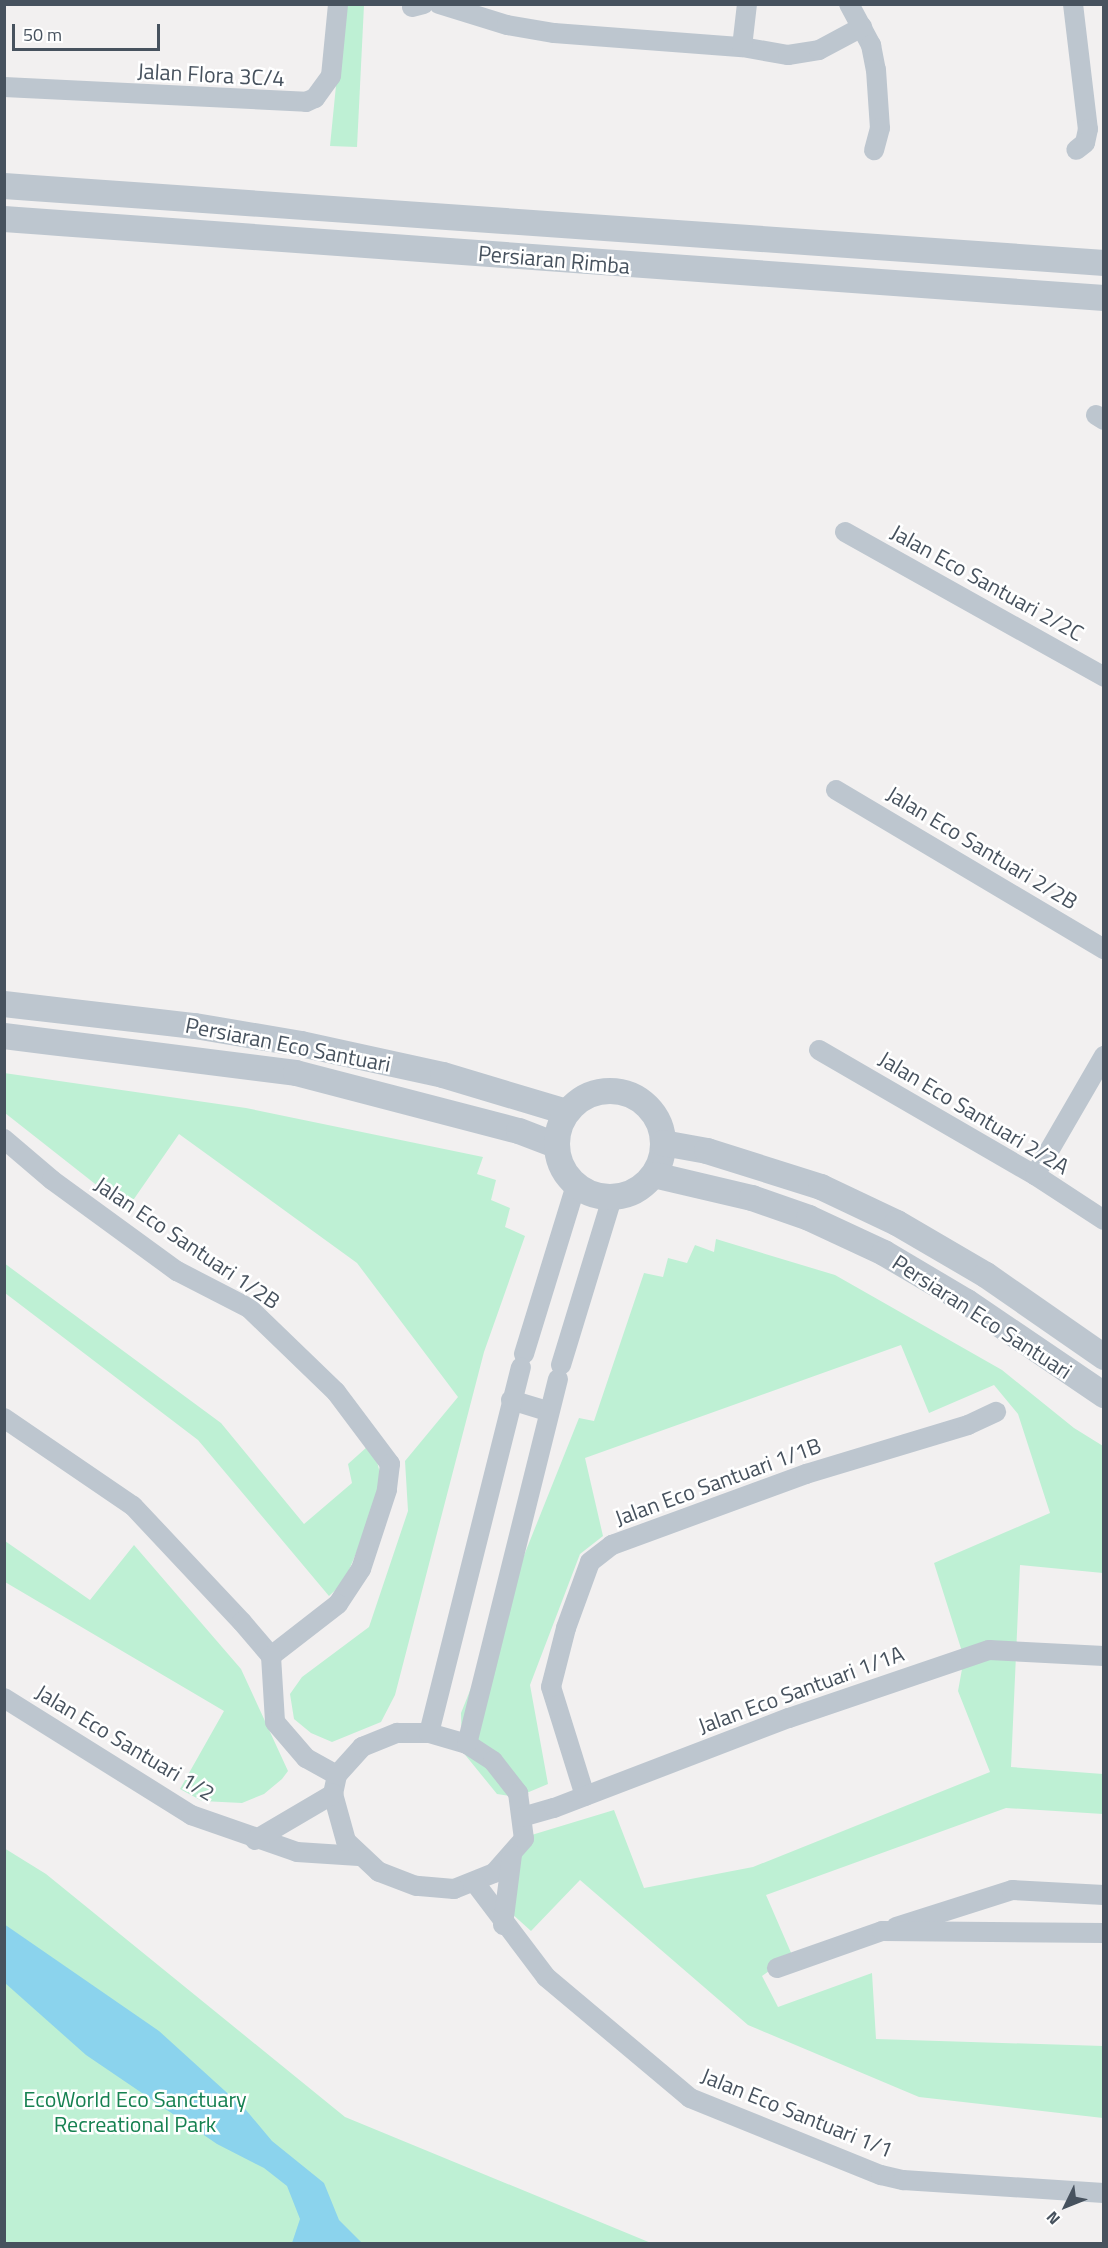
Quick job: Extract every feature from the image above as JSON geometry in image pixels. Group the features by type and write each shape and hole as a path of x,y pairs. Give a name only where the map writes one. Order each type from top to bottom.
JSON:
{"street":[{"path":"439,4 507,25 554,33 742,47 803,55 862,27"},
{"path":"742,47 747,4"},
{"path":"849,4 862,27 876,70 880,128 874,150"},
{"path":"1073,4 1088,129 1085,144 1076,150"},
{"name":"Jalan Flora 3C/4","path":"4,87 306,102 315,98 331,76 338,5"},
{"name":"Persiaran Rimba","path":"4,186 1104,263"},
{"name":"Persiaran Rimba","path":"4,219 1104,298"},
{"name":"Jalan Eco Santuari 2/2C","path":"845,532 1104,677"},
{"name":"Jalan Eco Santuari 2/2B","path":"836,790 1104,949"},
{"name":"Persiaran Eco Santuari","path":"4,1004 195,1026 301,1044 443,1075 566,1112"},
{"name":"Persiaran Eco Santuari","path":"4,1036 296,1073 467,1117 556,1145"},
{"name":"Jalan Eco Santuari 2/2A","path":"819,1050 1035,1175 1104,1220"},
{"path":"1035,1175 1104,1056"},
{"path":"593,1093 626,1093 653,1112 663,1143 654,1175 643,1187 612,1198 599,1196 576,1185 565,1174 556,1145 566,1112 593,1093"},
{"name":"Jalan Eco Santuari 1/2B","path":"4,1139 52,1180 177,1271 216,1287 249,1308 336,1392 390,1464 387,1490 362,1569 338,1604 272,1656"},
{"name":"Persiaran Eco Santuari","path":"663,1143 707,1151 820,1187 897,1223 986,1275 1104,1357"},
{"name":"Persiaran Eco Santuari","path":"654,1175 752,1198 809,1218 884,1254 967,1302 1104,1395"},
{"path":"429,1733 511,1400 576,1185"},
{"path":"467,1744 548,1411 612,1198"},
{"path":"511,1400 548,1411"},
{"name":"Jalan Eco Santuari 1/1B","path":"585,1796 551,1687 566,1628 590,1562 612,1545 806,1474 968,1425 996,1412"},
{"path":"4,1418 133,1506 272,1656 275,1722 306,1758 335,1784 339,1823 359,1856 379,1872 416,1886 441,1890 475,1883 494,1873 513,1855 524,1839 519,1793 493,1761 467,1744 429,1733 397,1733 362,1747 306,1758"},
{"name":"Jalan Eco Santuari 1/1A","path":"522,1817 585,1796 789,1718 988,1650 1104,1656"},
{"name":"Jalan Eco Santuari 1/2","path":"4,1698 191,1815 255,1840 297,1852 359,1856"},
{"path":"255,1840 335,1784 362,1747"},
{"path":"503,1925 513,1855"},
{"name":"Jalan Eco Santuari 1/1","path":"475,1883 503,1925 546,1977 690,2097 881,2175 903,2180 1104,2193"},
{"path":"777,1968 882,1931 1012,1890 1104,1895"},
{"path":"882,1931 1104,1933"}],"green space":[{"path":"344,5 364,5 357,147 330,146"},
{"path":"4,1073 246,1108 483,1157 477,1174 496,1180 491,1200 510,1208 505,1227 525,1236 484,1352 395,1695 381,1722 332,1742 311,1733 294,1719 290,1694 302,1677 369,1627 408,1511 405,1461 458,1397 357,1263 179,1134 127,1209 5,1113"},
{"path":"716,1239 835,1275 1002,1370 1074,1428 1103,1446 1103,1573 1020,1565 1011,1767 1103,1774 1103,1814 1006,1808 766,1895 792,1955 762,1976 778,2007 872,1973 876,2039 1103,2046 1103,2118 919,2097 748,2025 580,1880 531,1931 500,1903 525,1837 614,1810 644,1888 753,1867 990,1772 958,1691 964,1658 934,1563 1050,1513 1018,1414 994,1385 929,1413 901,1345 585,1458 603,1536 580,1554 530,1685 548,1784 517,1797 497,1794 462,1751 461,1713 579,1418 594,1421 644,1273 663,1277 668,1258 687,1263 695,1245 714,1252"},
{"path":"4,1263 221,1423 304,1524 352,1483 348,1464 367,1447 376,1458 380,1473 375,1508 344,1582 329,1596 198,1440 5,1293"},
{"path":"5,1541 90,1600 134,1545 241,1669 288,1771 282,1779 264,1794 242,1803 202,1801 180,1789 224,1711 5,1582"},
{"name":"EcoWorld Eco Sanctuary Recreational Park","path":"4,1848 46,1874 345,2117 651,2243 5,2243"}],"water":[{"path":"4,1924 159,2031 246,2110 272,2141 324,2183 339,2220 362,2243 292,2243 300,2219 287,2186 264,2168 217,2144 86,2055 5,1983"}]}
